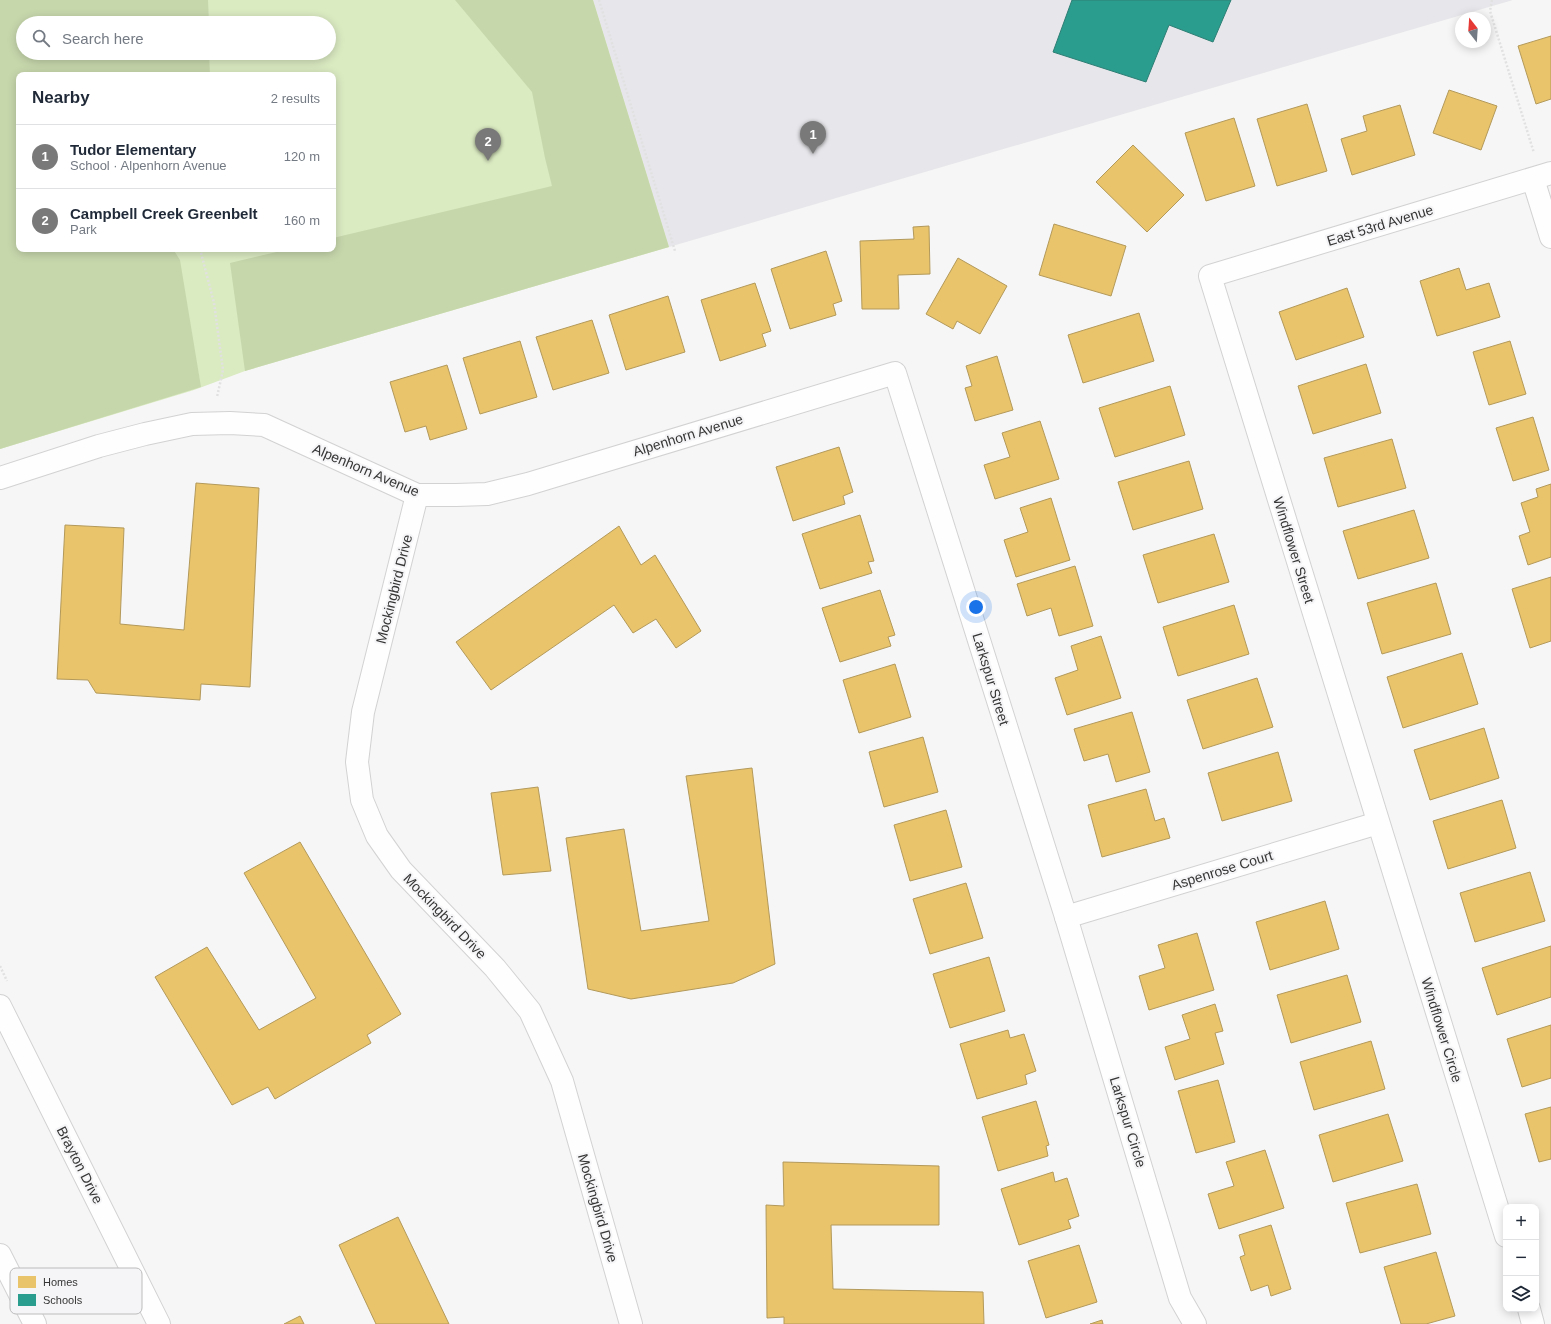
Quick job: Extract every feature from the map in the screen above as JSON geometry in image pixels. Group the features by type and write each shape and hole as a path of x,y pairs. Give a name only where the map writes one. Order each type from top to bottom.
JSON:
{"main road":[{"path":"1542,176 1551,237"},
{"name":"East 53rd Avenue","path":"1210,276 1542,176"},
{"name":"Windflower Street","path":"1210,276 1378,823"},
{"name":"Alpenhorn Avenue","path":"0,478 99,446 192,424 230,423 264,425 417,495 487,494 528,484 895,372"},
{"name":"Larkspur Street","path":"895,372 1066,918"},
{"name":"Mockingbird Drive","path":"417,495 363,712 357,762 362,800 377,836 401,870 495,968 530,1011 562,1081 631,1324"},
{"name":"Aspenrose Court","path":"1066,918 1378,823"},
{"name":"Windflower Circle","path":"1378,823 1503,1226"},
{"name":"Larkspur Circle","path":"1066,918 1180,1298 1195,1324"},
{"name":"Brayton Drive","path":"0,1006 131,1268"},
{"path":"0,1255 10,1275"},
{"name":"Brayton Drive","path":"142,1290 159,1324"},
{"path":"1530,1312 1533,1324"},
{"path":"30,1314 35,1324"}],"path":[{"path":"599,0 675,251"},
{"path":"1492,0 1490,11 1542,176"},
{"path":"201,252 214,303 223,370 210,423"}],"shaded area":[{"path":"593,0 1513,0 1472,12 1455,12 1455,17 669,247"}],"green space":[{"path":"0,0 593,0 669,247 245,371 194,390 0,449"},
{"path":"0,0 208,0 209,16 16,16 16,60 209,60 210,72 16,72 16,252 175,252 180,260 201,387 0,449"},
{"path":"455,0 593,0 669,247 245,371 230,263 276,252 336,252 336,237 552,186 532,92"}],"building: Homes":[{"path":"1551,36 1551,99 1536,104 1518,46"},
{"path":"1449,90 1497,106 1481,150 1433,133"},
{"path":"1307,104 1327,171 1277,186 1257,119"},
{"path":"1400,105 1415,155 1352,175 1341,139 1367,131 1363,116"},
{"path":"1234,118 1255,186 1206,201 1185,133"},
{"path":"1133,145 1184,195 1147,232 1096,182"},
{"path":"1054,224 1126,246 1111,296 1039,275"},
{"path":"929,226 930,274 898,275 899,309 862,309 860,241 914,239 913,227"},
{"path":"826,251 842,301 833,304 836,315 790,329 771,269"},
{"path":"958,258 1007,286 980,334 957,321 953,329 926,314"},
{"path":"1459,268 1466,290 1489,283 1500,317 1437,336 1420,281"},
{"path":"755,283 771,331 762,334 766,346 720,361 701,300"},
{"path":"1347,288 1364,337 1296,360 1279,312"},
{"path":"668,296 685,352 626,370 609,315"},
{"path":"1139,313 1154,361 1083,383 1068,335"},
{"path":"592,320 609,373 553,390 536,337"},
{"path":"520,341 537,397 480,414 463,358"},
{"path":"1510,341 1526,394 1489,405 1473,352"},
{"path":"997,356 1013,410 975,421 965,388 972,386 966,366"},
{"path":"1366,364 1381,413 1313,434 1298,386"},
{"path":"447,365 467,429 430,440 426,426 405,432 390,382"},
{"path":"1170,386 1185,435 1115,457 1099,408"},
{"path":"1533,417 1549,470 1513,481 1496,428"},
{"path":"1040,421 1059,479 995,499 984,465 1010,457 1002,433"},
{"path":"1392,439 1406,488 1338,507 1324,458"},
{"path":"839,447 853,492 843,496 845,504 793,521 776,467"},
{"path":"1189,461 1203,509 1133,530 1118,482"},
{"path":"196,483 259,488 250,687 201,684 200,700 96,693 88,680 57,679 65,525 124,528 120,624 184,630"},
{"path":"1551,484 1551,557 1528,565 1519,536 1530,532 1521,503 1538,497 1536,489"},
{"path":"1051,498 1070,560 1016,577 1004,540 1028,532 1020,508"},
{"path":"1414,510 1429,558 1358,579 1343,531"},
{"path":"860,515 874,561 868,562 872,573 820,589 802,534"},
{"path":"619,526 641,565 655,555 701,631 676,648 656,619 633,633 614,605 491,690 456,642"},
{"path":"1214,534 1229,582 1158,603 1143,555"},
{"path":"1075,566 1093,626 1059,636 1051,608 1027,616 1017,584"},
{"path":"1551,577 1551,641 1530,648 1512,589"},
{"path":"1436,583 1451,634 1382,654 1367,603"},
{"path":"880,590 895,635 888,637 891,646 840,662 822,608"},
{"path":"1234,605 1249,654 1178,676 1163,627"},
{"path":"1101,636 1121,698 1067,715 1055,678 1078,670 1071,646"},
{"path":"1462,653 1478,704 1403,728 1387,677"},
{"path":"895,664 911,717 859,733 843,680"},
{"path":"1257,678 1273,727 1203,749 1187,700"},
{"path":"1132,712 1150,772 1116,782 1108,754 1084,761 1074,729"},
{"path":"1484,728 1499,778 1430,800 1414,750"},
{"path":"923,737 938,792 884,807 869,752"},
{"path":"1278,752 1292,801 1222,821 1208,773"},
{"path":"752,768 775,964 733,983 631,999 588,989 566,838 624,829 641,931 709,921 686,776"},
{"path":"538,787 551,871 503,875 491,793"},
{"path":"1146,789 1155,821 1164,818 1170,838 1102,857 1088,805"},
{"path":"1502,800 1516,848 1448,869 1433,821"},
{"path":"946,810 962,867 910,881 894,825"},
{"path":"300,842 401,1014 367,1035 371,1043 275,1099 268,1087 232,1105 155,977 207,947 259,1030 316,998 244,873"},
{"path":"1530,872 1545,921 1475,942 1460,893"},
{"path":"966,883 983,938 930,954 913,899"},
{"path":"1325,901 1339,949 1270,970 1256,922"},
{"path":"1197,933 1214,990 1149,1010 1139,976 1165,968 1158,945"},
{"path":"1551,946 1551,997 1497,1015 1482,968"},
{"path":"989,957 1005,1011 950,1028 933,974"},
{"path":"1347,975 1361,1022 1291,1043 1277,995"},
{"path":"1215,1004 1223,1031 1215,1033 1224,1064 1175,1080 1165,1047 1190,1039 1182,1015"},
{"path":"1551,1025 1551,1078 1522,1087 1507,1039"},
{"path":"1008,1030 1010,1038 1024,1034 1036,1071 1025,1075 1027,1084 977,1099 960,1044"},
{"path":"1371,1041 1385,1089 1314,1110 1300,1062"},
{"path":"1218,1080 1235,1142 1196,1153 1178,1091"},
{"path":"1036,1101 1049,1145 1046,1146 1048,1156 998,1171 982,1117"},
{"path":"1551,1107 1551,1159 1539,1162 1525,1114"},
{"path":"1388,1114 1403,1161 1333,1182 1319,1135"},
{"path":"1265,1150 1284,1208 1219,1229 1208,1194 1234,1186 1226,1162"},
{"path":"783,1162 939,1166 939,1225 831,1225 833,1289 983,1292 984,1324 784,1324 784,1317 767,1318 766,1205 784,1206"},
{"path":"1053,1172 1055,1182 1067,1178 1079,1216 1068,1220 1071,1228 1019,1245 1001,1189"},
{"path":"1417,1184 1431,1234 1360,1253 1346,1203"},
{"path":"398,1217 449,1324 376,1324 339,1245"},
{"path":"1271,1225 1291,1289 1271,1296 1268,1285 1251,1291 1240,1257 1245,1255 1239,1235"},
{"path":"1079,1245 1097,1302 1046,1318 1028,1261"},
{"path":"1436,1252 1455,1316 1426,1324 1401,1324 1384,1267"},
{"path":"300,1316 304,1324 284,1324"},
{"path":"1102,1320 1103,1324 1090,1324"}],"building: Schools":[{"path":"1072,0 1231,0 1213,42 1169,25 1146,82 1053,52"}],"place":[{"name":"Tudor Elementary","path":"813,154"},
{"name":"Campbell Creek Greenbelt","path":"488,161"}]}
